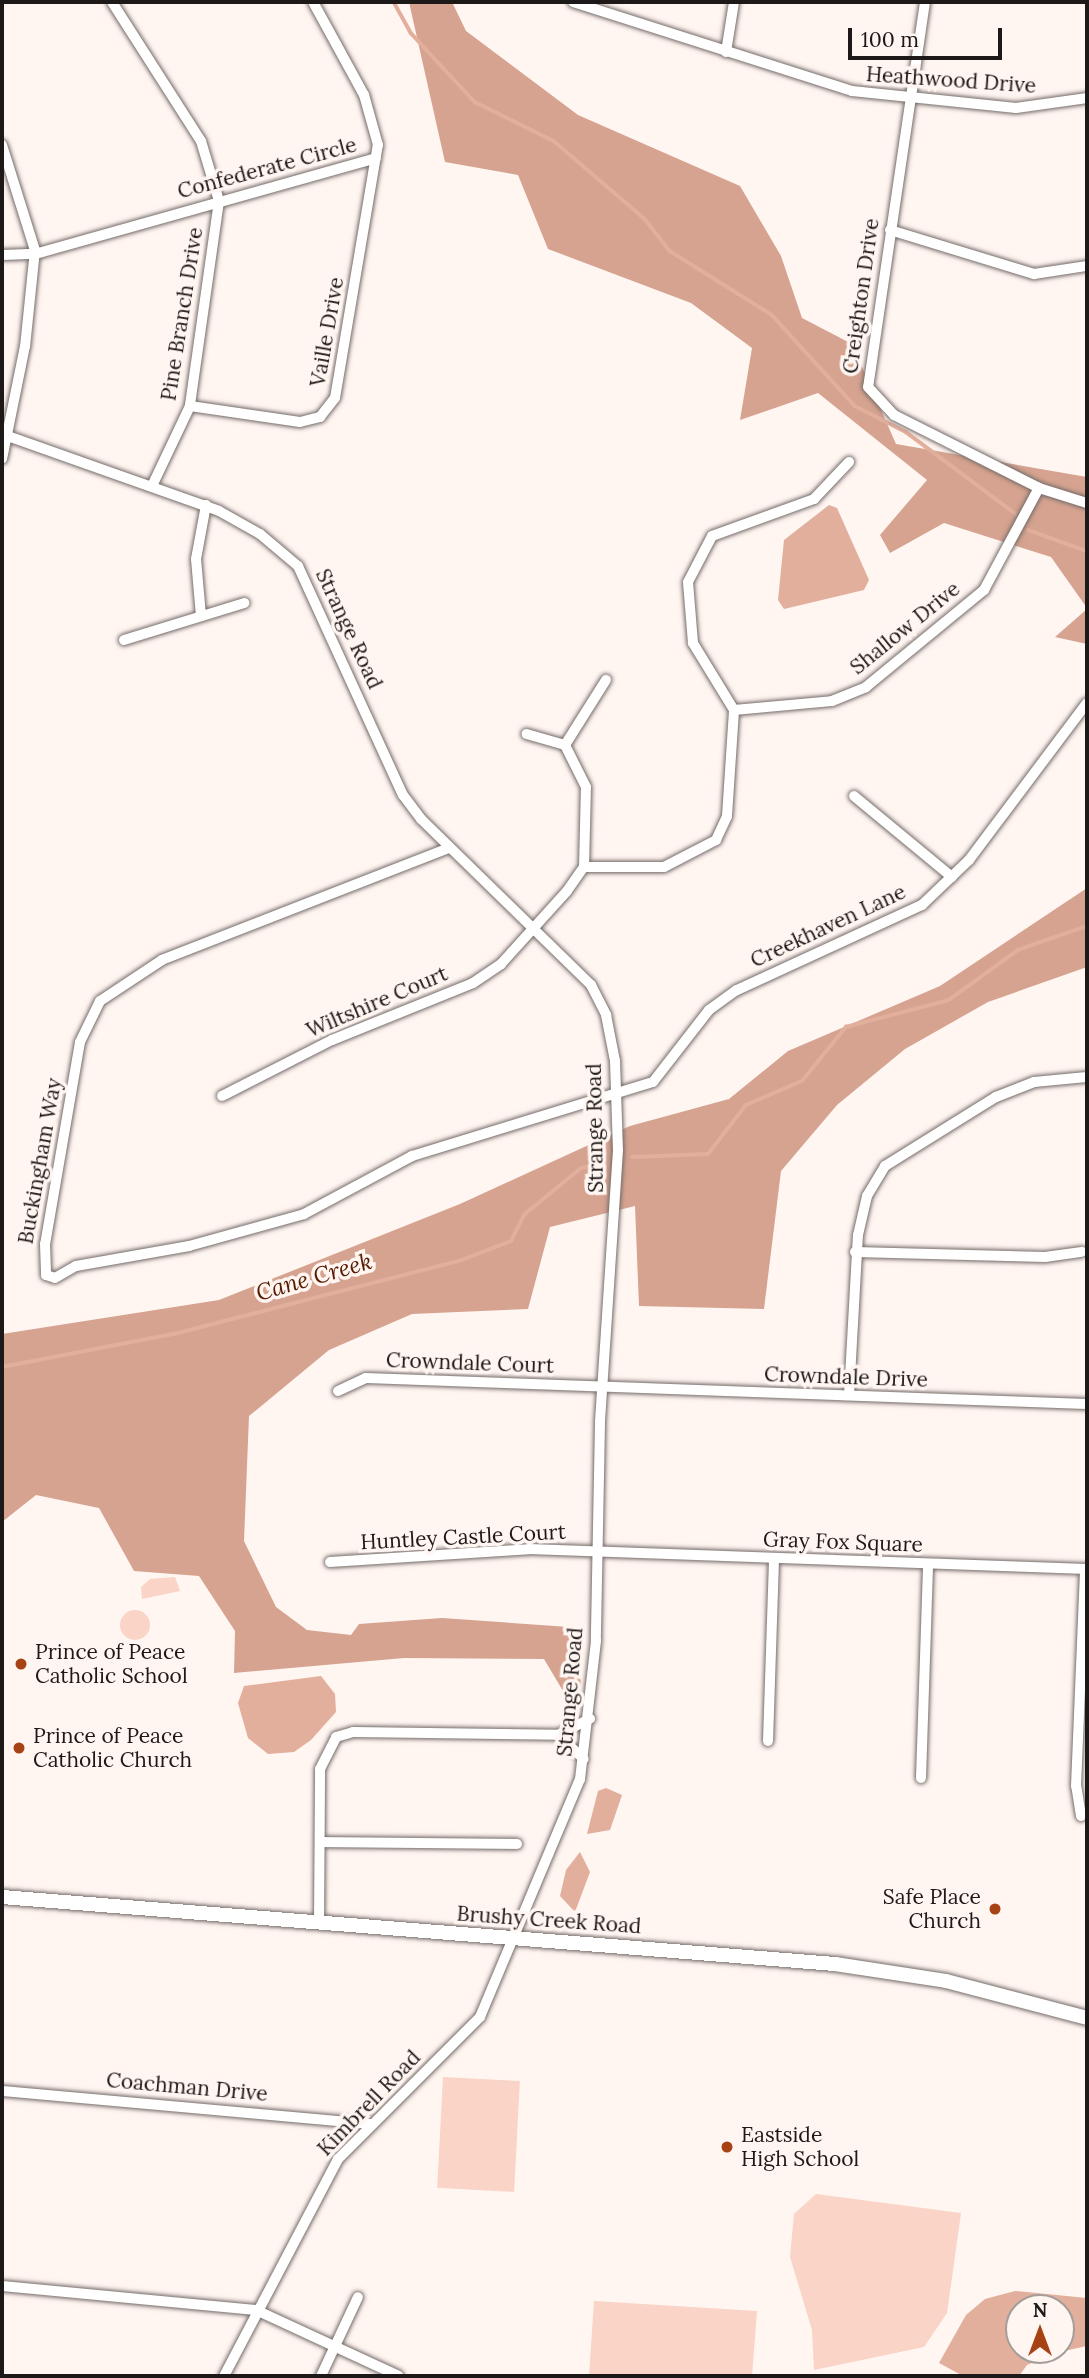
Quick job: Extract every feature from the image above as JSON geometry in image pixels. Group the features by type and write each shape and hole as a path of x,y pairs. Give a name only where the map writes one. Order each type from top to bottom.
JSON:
{"street":[{"name":"Pine Branch Drive","path":"112,2 201,141 219,201 190,406 152,486"},
{"name":"Confederate Circle","path":"2,255 35,254 376,158 368,105 313,2"},
{"name":"Heathwood Drive","path":"573,2 826,86 910,100 1034,108 1087,98"},
{"path":"726,52 734,2"},
{"name":"Creighton Drive","path":"925,2 868,367 872,397 1039,488 1087,503"},
{"path":"2,145 35,254 2,459"},
{"name":"Vaille Drive","path":"190,406 289,422 314,419 331,408 376,158"},
{"path":"890,230 1034,274 1087,266"},
{"name":"Strange Road","path":"6,436 206,505 260,534 306,576 404,794 449,848 534,926 598,998 618,1089 590,1719 584,1759 516,1940"},
{"path":"527,734 565,745 586,787 584,867 664,867 708,848 727,816 734,710 686,622 695,561 712,536 727,528 814,499 849,462"},
{"name":"Shallow Drive","path":"734,710 832,701 866,687 984,590 1039,488"},
{"path":"201,616 196,559 206,505"},
{"path":"124,639 244,603"},
{"path":"565,745 606,680"},
{"name":"Creekhaven Lane","path":"618,1089 653,1082 709,1010 737,990 922,905 952,877 1087,703"},
{"path":"854,796 952,877"},
{"name":"Buckingham Way","path":"449,848 162,960 100,1002 80,1042 45,1244 46,1275 55,1278 76,1266 189,1246 304,1214 412,1156 618,1089"},
{"name":"Wiltshire Court","path":"222,1096 332,1040 473,983 534,926 584,867"},
{"path":"849,1395 855,1252 867,1196 906,1147 1011,1090 1087,1077"},
{"path":"855,1252 1045,1257 1082,1252"},
{"name":"Crowndale Court","path":"338,1391 366,1378 603,1388"},
{"name":"Crowndale Drive","path":"603,1388 1087,1404"},
{"name":"Gray Fox Square","path":"598,1551 1086,1569"},
{"name":"Huntley Castle Court","path":"330,1562 598,1551"},
{"path":"768,1741 774,1558"},
{"path":"921,1779 928,1564"},
{"path":"1081,1816 1086,1569"},
{"path":"319,1924 322,1755 343,1734 558,1735 590,1719"},
{"path":"558,1735 584,1759"},
{"path":"320,1842 517,1844"},
{"name":"Brushy Creek Road","path":"2,1897 875,1968 995,1991 1087,2018"},
{"name":"Kimbrell Road","path":"224,2376 328,2174 369,2124 480,2017 516,1940"},
{"name":"Coachman Drive","path":"2,2091 369,2124"},
{"path":"2,2286 256,2310 399,2376"},
{"path":"321,2376 358,2297"}],"shaded area":[{"path":"409,2 452,2 466,31 578,115 740,186 781,256 802,318 852,344 896,444 1087,477 1087,608 1051,557 944,523 890,553 880,535 927,480 818,393 740,420 752,348 691,303 548,249 518,175 445,162"},
{"path":"829,505 837,508 869,580 864,590 784,609 778,600 784,540"},
{"path":"1087,609 1087,644 1055,637"},
{"path":"1087,888 1087,967 988,1002 905,1049 837,1105 781,1171 764,1309 639,1306 635,1206 550,1227 528,1309 412,1314 329,1350 249,1416 244,1541 276,1607 307,1630 351,1635 359,1624 442,1618 583,1628 580,1693 563,1691 544,1659 404,1658 234,1673 235,1631 199,1576 134,1571 99,1508 36,1495 2,1522 2,1334 219,1300 460,1204 630,1126 729,1099 788,1051 940,986"},
{"path":"175,1577 180,1591 142,1599 141,1587 150,1579"},
{"path":"135,1610 146,1614 150,1625 146,1636 135,1640 124,1636 120,1625 124,1614"},
{"path":"321,1676 335,1694 336,1712 311,1740 294,1752 268,1754 248,1738 238,1703 244,1686"},
{"path":"606,1788 622,1795 610,1830 587,1834 598,1791"},
{"path":"580,1852 590,1872 575,1912 560,1896 566,1870"},
{"path":"443,2077 520,2081 514,2192 437,2188"},
{"path":"816,2194 961,2213 947,2313 924,2347 814,2370 812,2330 790,2257 794,2214"},
{"path":"1015,2291 1046,2294 1005,2294 1005,2364 1029,2364 1019,2376 963,2376 939,2363 966,2315 985,2299"},
{"path":"1075,2297 1087,2298 1087,2346 1075,2349"},
{"path":"594,2301 757,2311 752,2376 589,2376"}],"waterway":[{"path":"394,2 411,33 475,102 554,141 645,219 670,251 772,315 855,406 906,432 1016,514"},
{"path":"1028,530 1087,551"},
{"name":"Cane Creek","path":"632,1157 708,1154 746,1105 802,1081 846,1027 949,1000 1018,950 1087,926"},
{"name":"Cane Creek","path":"2,1367 178,1333 462,1260 511,1241 525,1214 581,1168 604,1164"}],"place":[{"name":"Prince of Peace Catholic School","path":"21,1664"},
{"name":"Prince of Peace Catholic Church","path":"19,1748"},
{"name":"Safe Place Church","path":"995,1909"},
{"name":"Eastside High School","path":"727,2147"}]}
